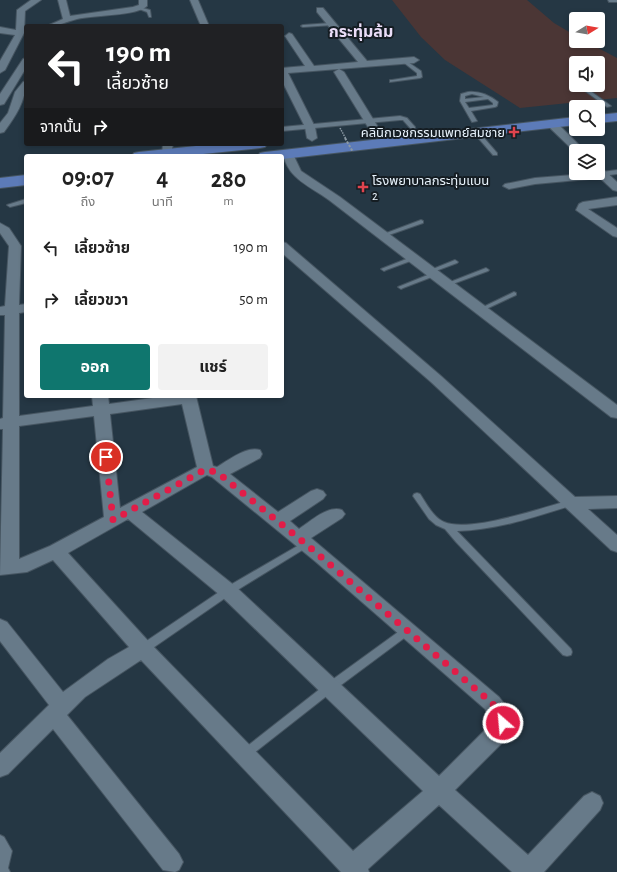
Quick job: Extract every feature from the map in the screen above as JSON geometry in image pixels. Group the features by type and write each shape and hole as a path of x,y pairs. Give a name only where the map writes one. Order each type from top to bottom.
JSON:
{"main road":[{"path":"270,154 285,148 311,133 373,126 413,128 569,111"},
{"path":"285,148 472,121 552,124 569,122"},
{"path":"147,154 167,149 223,146"},
{"path":"2,174 24,168"},
{"path":"2,174 24,179"}],"street":[{"path":"0,70 20,34 21,10 36,0"},
{"path":"62,0 67,19"},
{"path":"194,0 204,24"},
{"path":"612,0 617,0"},
{"path":"56,24 67,19 105,9 142,4"},
{"path":"320,10 364,64"},
{"path":"0,30 20,34"},
{"path":"289,36 312,69"},
{"path":"284,73 409,60"},
{"path":"0,102 24,64"},
{"path":"339,72 373,126"},
{"path":"284,75 311,133"},
{"path":"0,130 13,113 20,92 24,87"},
{"path":"13,113 24,114"},
{"path":"552,124 573,144"},
{"path":"285,148 294,169 302,179 326,192 384,235 617,413"},
{"path":"508,186 569,176"},
{"path":"605,177 617,188"},
{"path":"617,201 587,205 583,207 582,210 617,233"},
{"path":"0,227 5,231 15,246 13,310 6,420 5,568 27,564 56,551 130,511 212,471 254,454"},
{"path":"284,248 430,374 617,545"},
{"path":"6,420 101,403 140,398"},
{"path":"101,403 174,398"},
{"path":"56,551 143,649 355,869 439,791 498,732 503,723 500,713 492,703 278,521 212,471 188,398"},
{"path":"101,403 113,520"},
{"path":"278,521 317,495"},
{"path":"570,503 617,502"},
{"path":"130,511 228,591 439,791 529,872 592,803"},
{"path":"302,541 336,514"},
{"path":"0,627 58,710 171,862"},
{"path":"0,767 58,710 84,687 143,649"}],"lane":[{"path":"142,4 149,12 150,16"},
{"path":"303,26 331,24"},
{"path":"392,81 420,76 419,72 409,60"},
{"path":"588,92 610,109"},
{"path":"472,121 496,104 481,94 463,95 462,101 472,121 494,154"},
{"path":"284,129 311,133"},
{"path":"605,172 617,172"},
{"path":"10,205 24,202"},
{"path":"384,235 421,222"},
{"path":"384,269 414,258"},
{"path":"401,286 455,262"},
{"path":"448,284 486,270"},
{"path":"482,309 514,294"},
{"path":"417,496 436,521 448,526 466,528 516,520 570,503"},
{"path":"448,526 459,540 568,652"},
{"path":"143,649 302,541"},
{"path":"245,754 329,688 408,630"},
{"path":"0,841 6,851 2,869 4,872"}],"path":[{"path":"340,128 353,152"}],"shaded area":[{"path":"392,0 527,0 554,23 569,32 569,48 598,48 617,58 617,98 569,100 569,103 520,108 445,60 421,37"}],"place":[{"name":"คลินิกเวชกรรมแพทย์สมชาย","path":"514,132"},
{"name":"โรงพยาบาลกระทุ่มแบน 2","path":"363,187"}],"district":[{"name":"กระทุ่มล้ม","path":"361,31"}],"route":[{"path":"106,457 113,520 206,469 218,473 306,544 492,703 500,713 503,723"}]}
